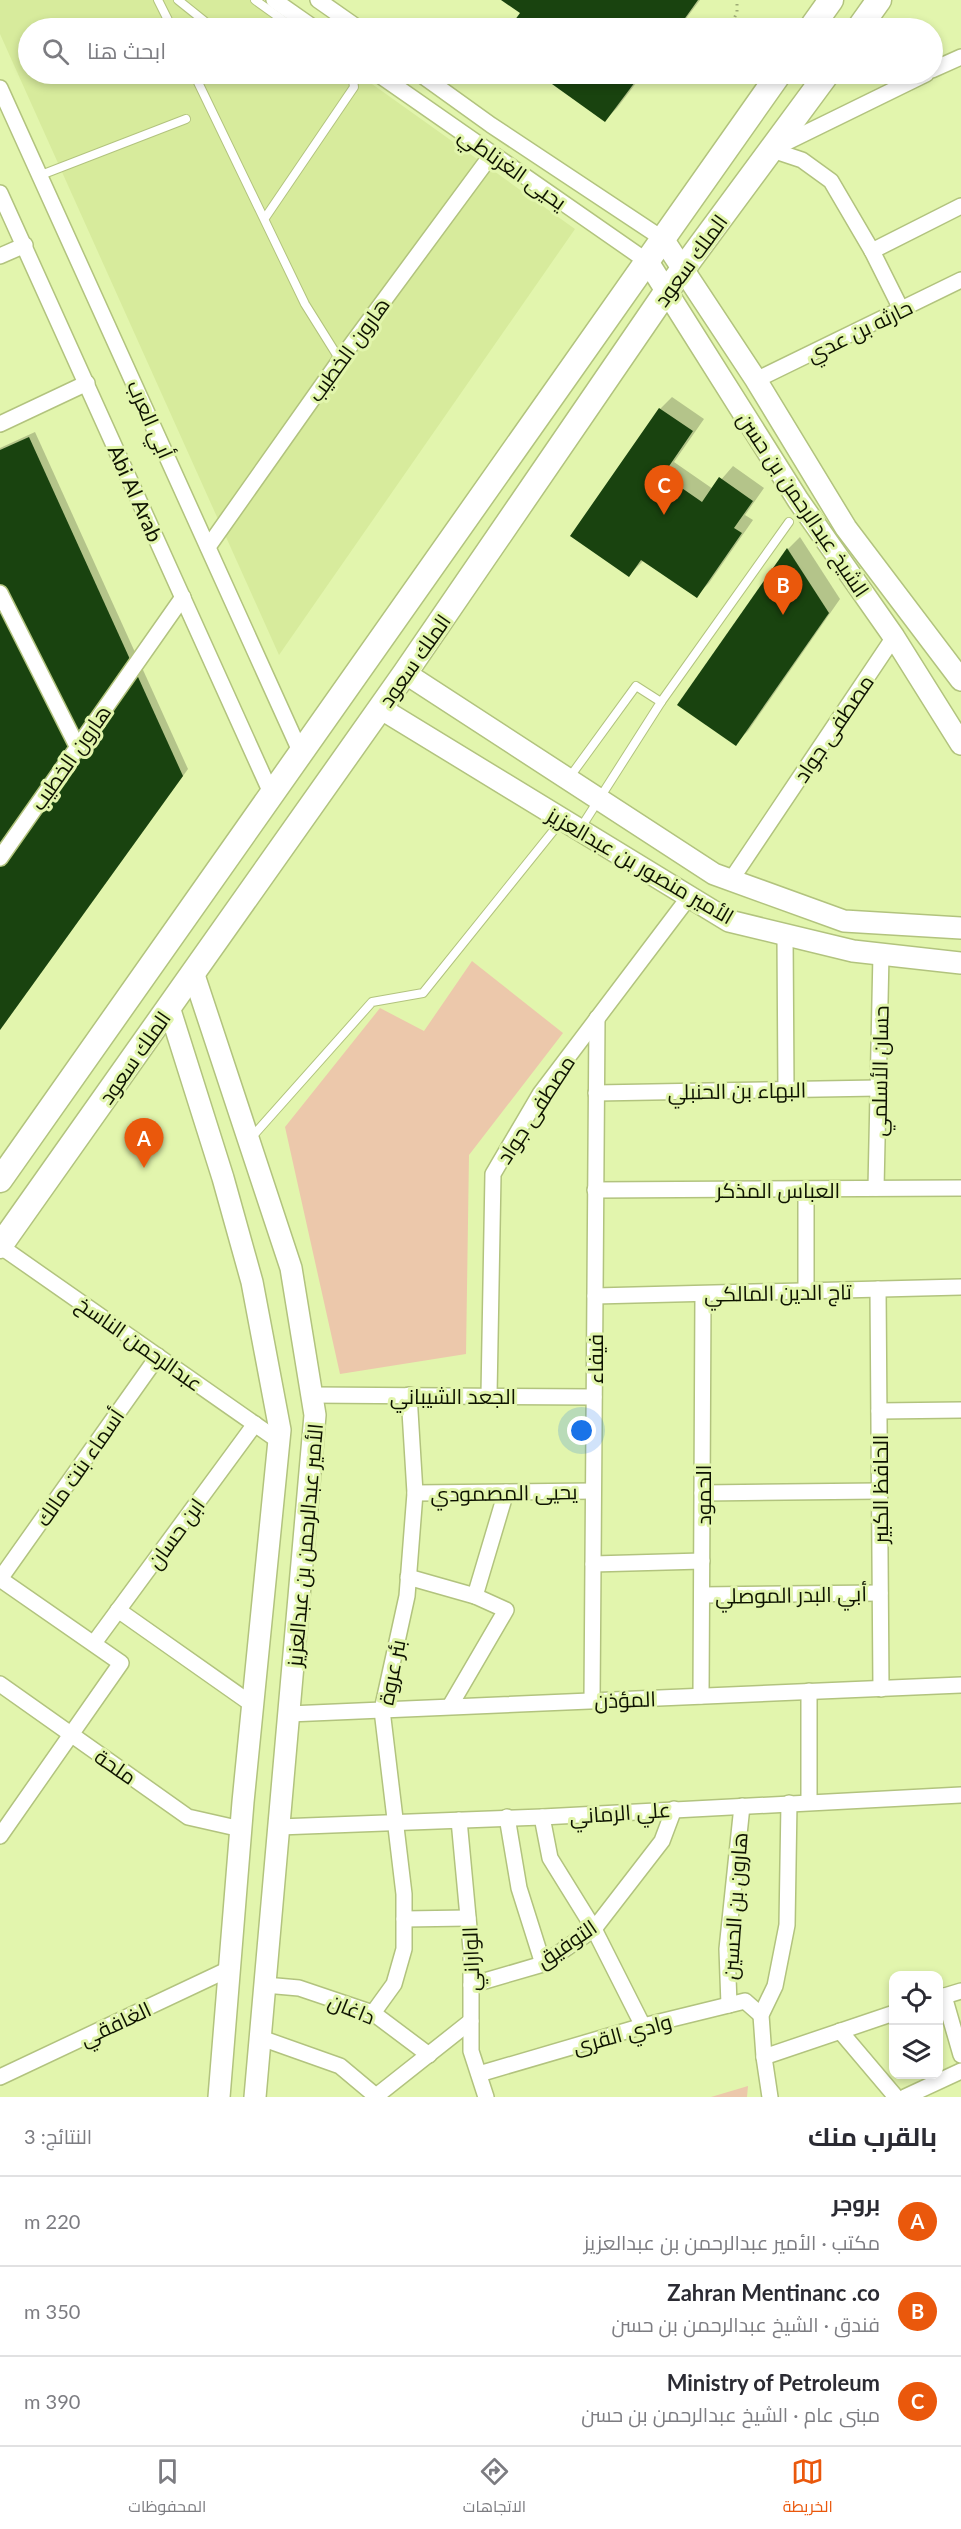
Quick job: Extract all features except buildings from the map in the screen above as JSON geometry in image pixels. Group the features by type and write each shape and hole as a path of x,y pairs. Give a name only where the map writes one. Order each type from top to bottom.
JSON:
{"main road":[{"path":"818,18 831,0"},
{"path":"866,18 879,0"},
{"name":"الملك سعود","path":"0,1180 772,84"},
{"name":"الملك سعود","path":"0,1246 405,673 682,269 820,84"}],"street":[{"path":"274,0 300,18"},
{"path":"318,0 344,18"},
{"path":"943,65 961,57"},
{"name":"يحيى الغرناطي","path":"392,84 648,262"},
{"name":"يحيى الغرناطي","path":"434,84 491,125 663,239"},
{"path":"772,150 906,84"},
{"name":"أبي العرب","path":"0,88 300,751"},
{"path":"772,150 802,160 831,181 872,251 901,309"},
{"name":"هارون الخطيب","path":"208,546 340,360 492,154"},
{"name":"Abi Al Arab","path":"0,193 271,793"},
{"path":"872,251 961,206"},
{"name":"الشيخ عبدالرحمن بن حسن","path":"663,239 756,380 846,528 961,680"},
{"path":"0,256 25,245"},
{"name":"الشيخ عبدالرحمن بن حسن","path":"648,262 798,500 894,637 961,744"},
{"name":"حارثه بن عدي","path":"756,380 961,280"},
{"path":"0,424 87,383"},
{"path":"0,594 77,746"},
{"name":"هارون الخطيب","path":"0,858 183,597"},
{"name":"مصطفى جواد","path":"731,880 894,637"},
{"name":"الأمير منصور بن عبدالعزيز","path":"405,673 714,874 844,921 961,928"},
{"name":"الأمير منصور بن عبدالعزيز","path":"380,708 729,921 853,951 961,963"},
{"name":"مصطفى جواد","path":"489,1395 493,1174 540,1094 688,897"},
{"path":"785,935 786,1089"},
{"name":"حسان الأسلمي","path":"876,1188 881,954"},
{"name":"الأمير عبدالرحمن بن عبدالعزيز","path":"193,972 291,1268 315,1415 255,2097"},
{"name":"الأمير عبدالرحمن بن عبدالعزيز","path":"169,1007 223,1178 252,1282 280,1430 241,1829 219,2097"},
{"name":"فيفاء","path":"592,1700 597,1018"},
{"path":"189,1070 192,1058 202,1051 208,1050 220,1058"},
{"name":"البهاء بن الحنبلي","path":"596,1093 878,1088"},
{"name":"العباس المذكر","path":"595,1190 961,1188"},
{"path":"806,1189 806,1291"},
{"name":"عبدالرحمن الناسخ","path":"0,1246 279,1441"},
{"name":"تاج الدين المالكي","path":"595,1296 961,1287"},
{"name":"الحافظ الكبير","path":"878,1289 881,1689"},
{"name":"الحمود","path":"701,1696 703,1294"},
{"name":"أسماء بنت مالك","path":"0,1579 158,1356"},
{"name":"الجعد الشيباني","path":"312,1395 594,1397"},
{"name":"بئر عروة","path":"373,2013 394,1984 404,1949 404,1894 382,1710 407,1596 415,1493 409,1395"},
{"path":"879,1411 961,1410"},
{"name":"ابن حسان","path":"94,1643 255,1424"},
{"name":"يحيى المصمودي","path":"415,1493 594,1491"},
{"path":"702,1493 879,1491"},
{"path":"475,1596 506,1492"},
{"path":"593,1563 702,1561"},
{"path":"408,1577 475,1596 506,1610 450,1706"},
{"path":"0,1579 121,1663 0,1836"},
{"path":"265,1582 299,1586"},
{"name":"أبي البدر الموصلي","path":"702,1595 880,1593"},
{"path":"118,1610 253,1705"},
{"name":"ملحة","path":"0,1684 189,1817 241,1829"},
{"name":"المؤذن","path":"289,1714 961,1685"},
{"path":"809,1691 809,1802"},
{"name":"علي الرماني","path":"279,1827 542,1817 961,1795"},
{"path":"770,2097 761,2015 775,1986 787,1925 789,1803"},
{"name":"هارون بن الحسين","path":"729,2006 727,1949 742,1806"},
{"name":"التوفيق","path":"471,1985 543,1964 594,1929 662,1841 674,1809"},
{"path":"507,1817 519,1888 543,1964"},
{"path":"542,1817 550,1858 594,1929 643,2026"},
{"name":"الواراني","path":"459,1820 468,1918 471,2051 486,2097"},
{"path":"404,1919 468,1918"},
{"name":"الغافقي","path":"0,2077 229,1969"},
{"name":"داغان","path":"265,1986 299,1988 373,2013 429,2055"},
{"path":"943,1996 961,1991"},
{"name":"وادي القرى","path":"479,2074 643,2026 745,2001 761,2015"},
{"path":"943,2003 961,2055"},
{"path":"764,2057 889,2015"},
{"path":"261,2038 340,2066 376,2097 471,2021"},
{"path":"840,2031 896,2097"},
{"path":"905,2097 961,2071"}],"lane":[{"path":"158,0 167,18"},
{"path":"178,0 200,18"},
{"path":"255,0 280,18"},
{"path":"200,84 309,313 340,360"},
{"path":"265,218 354,87 354,84"},
{"path":"41,175 186,119"},
{"path":"248,1142 372,1002 423,993 570,825 600,799 661,702 789,522"},
{"path":"568,779 636,686 661,702"}],"path":[{"path":"734,18 737,0"}],"shaded area":[{"path":"0,0 255,0 281,18 18,18 18,74 0,34"},
{"path":"22,84 372,84 575,229 279,655"},
{"path":"472,961 563,1033 469,1155 466,1354 340,1374 285,1127 380,1008 424,1031"},
{"path":"748,2086 747,2097 711,2097"}],"place":[{"name":"Ministry of Petroleum","path":"664,515"},
{"name":"Zahran Mentinanc .co","path":"783,615"},
{"name":"بروجر","path":"144,1168"}]}
